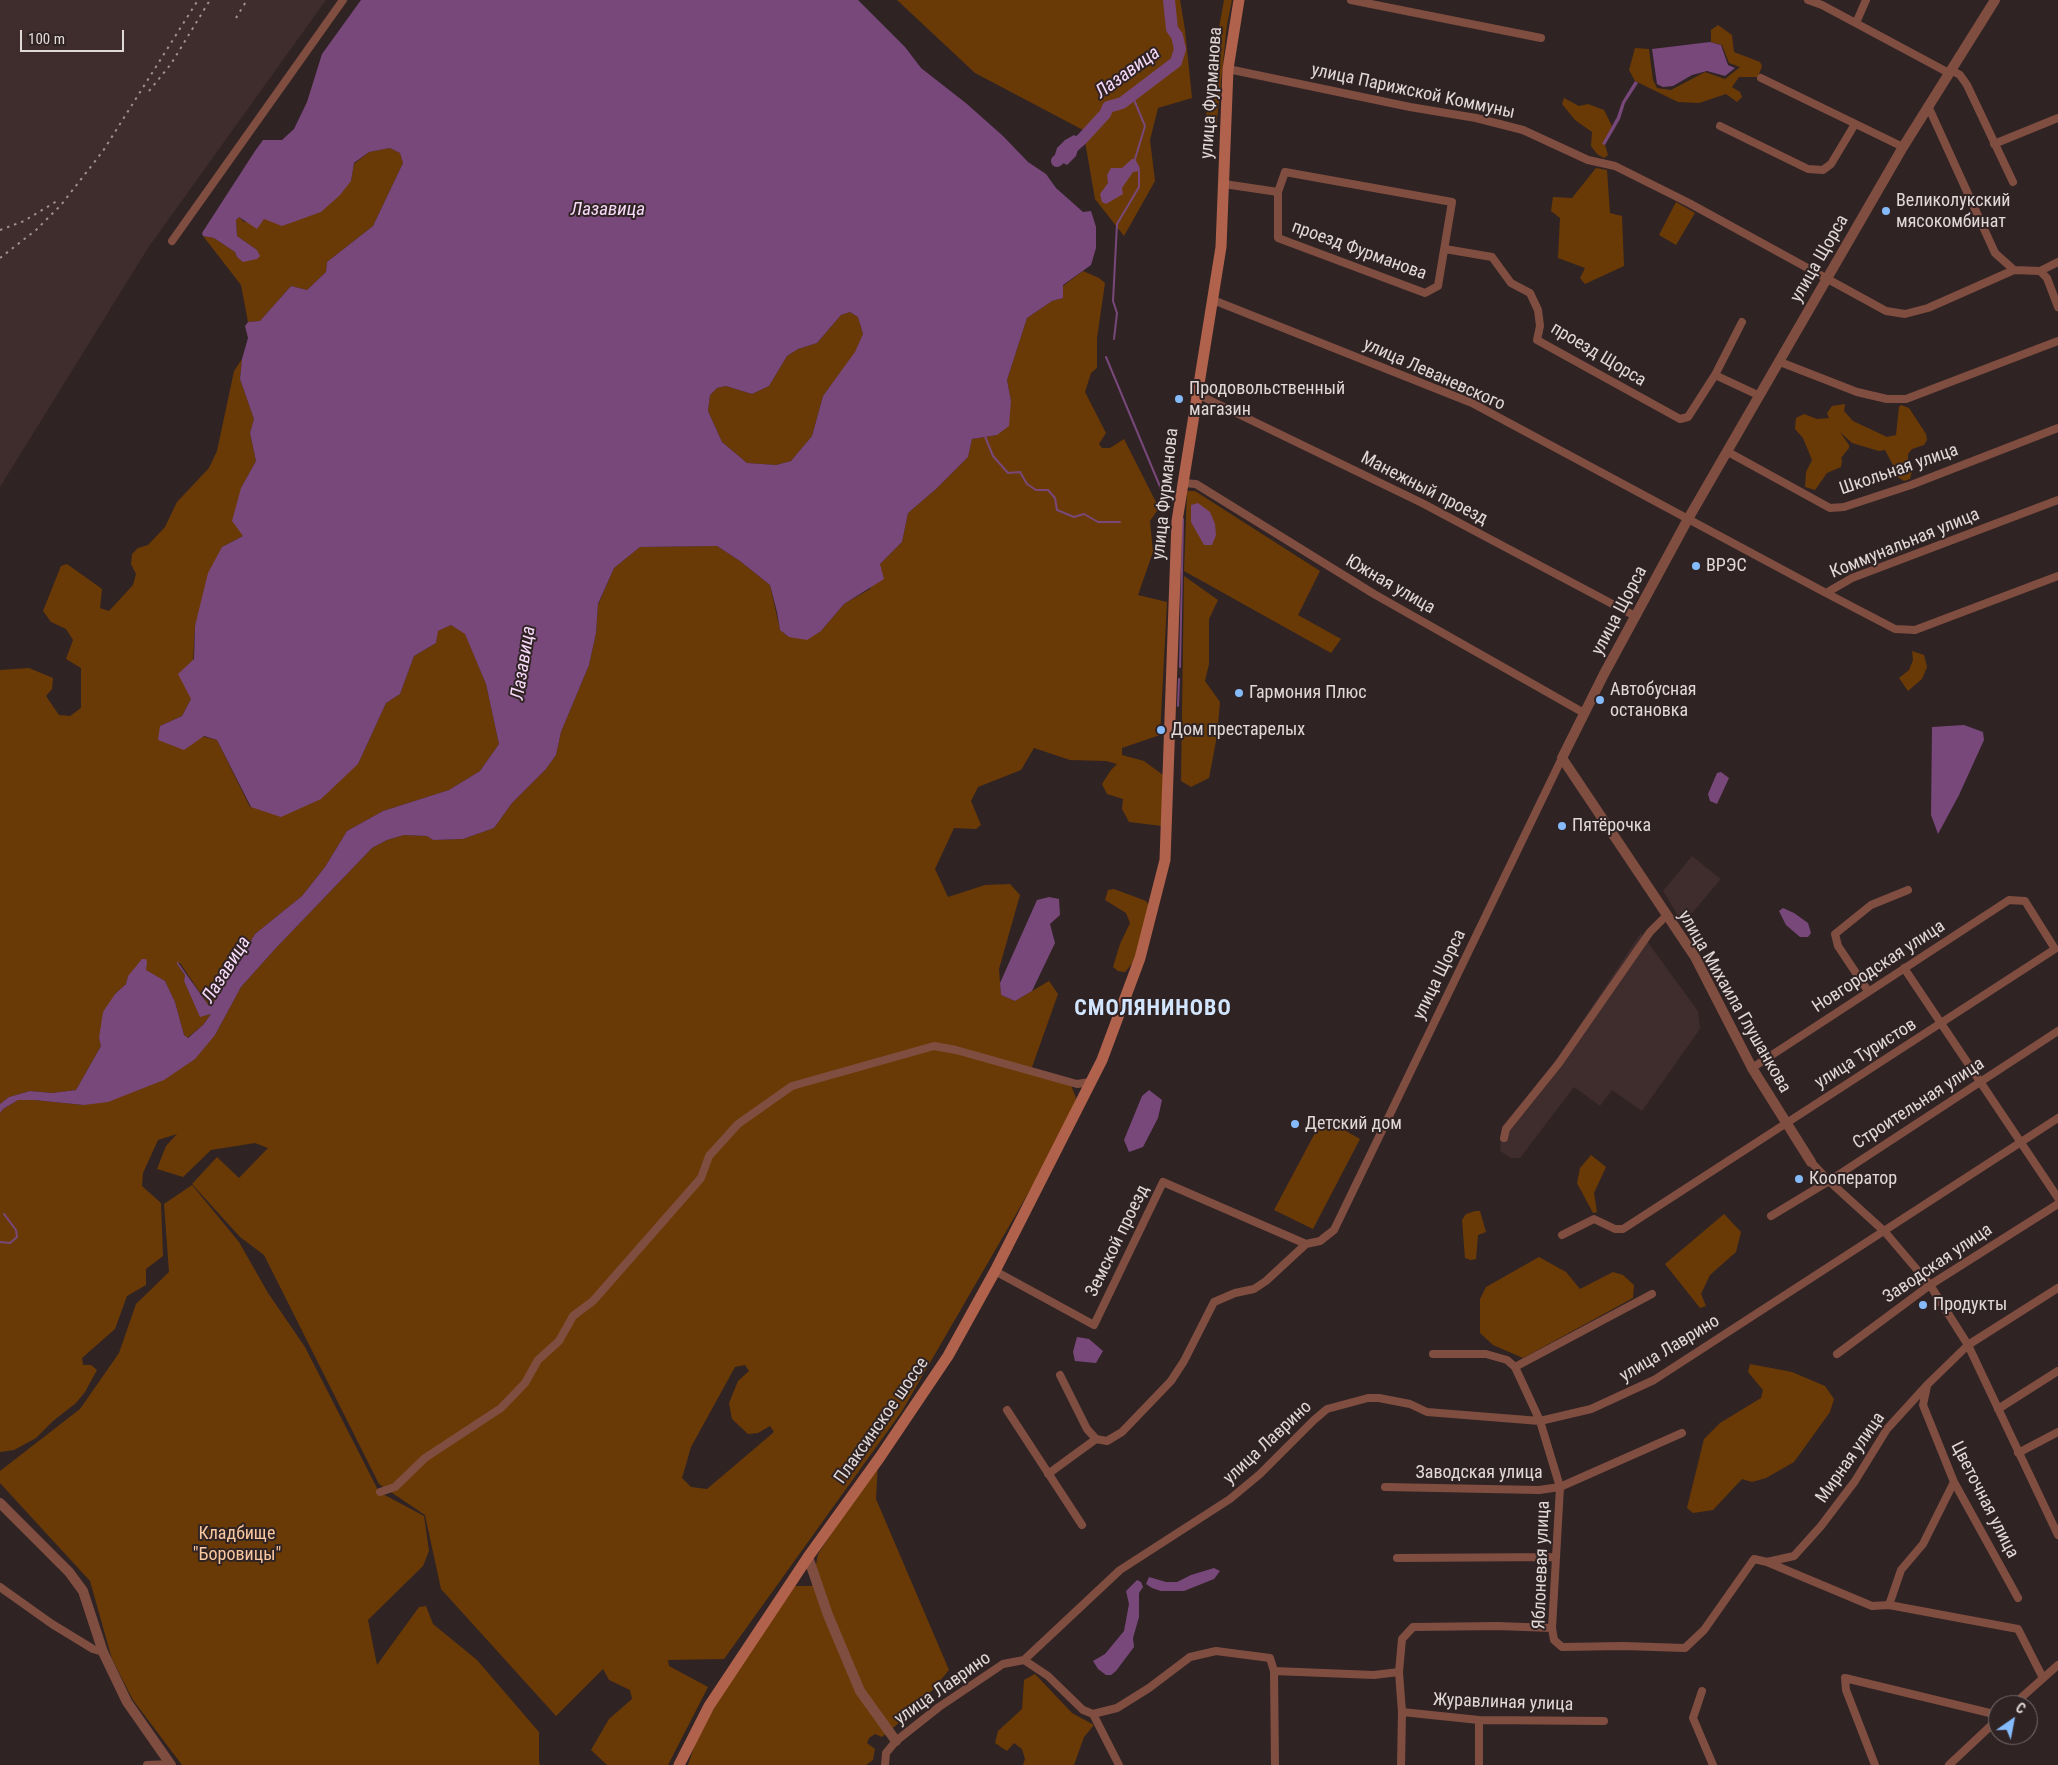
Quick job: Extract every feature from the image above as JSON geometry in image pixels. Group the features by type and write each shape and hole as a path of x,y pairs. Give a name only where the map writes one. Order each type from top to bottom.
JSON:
{"main road":[{"name":"улица Фурманова","path":"1090,1082 1116,1026 1140,958 1165,860 1177,521 1221,247 1228,69 1239,0"},
{"name":"Плаксинское шоссе","path":"679,1765 709,1706 808,1557 880,1457 948,1356 995,1271 1090,1082"}],"street":[{"path":"172,241 343,0"},
{"path":"1351,0 1541,38"},
{"path":"1808,0 1822,5 1960,75 1967,85 2013,182"},
{"path":"1856,23 1866,0"},
{"name":"улица Щорса","path":"1096,1439 1107,1441 1122,1432 1171,1381 1184,1361 1214,1302 1235,1292 1254,1289 1266,1281 1305,1245 1320,1241 1334,1230 1584,713 1635,616 1688,519 1903,147 1995,0"},
{"name":"улица Парижской Коммуны","path":"1228,69 1410,107 1476,118 1523,130 1588,160 1615,166 1689,202 1886,311 1905,314 1928,308 2014,270"},
{"path":"1761,78 1903,147"},
{"path":"1928,106 1995,254 2014,270 2040,271 2058,262"},
{"path":"1994,144 2058,118"},
{"path":"1720,126 1808,169 1823,170 1831,164 1855,124"},
{"name":"проезд Фурманова","path":"1285,172 1452,202 1445,249 1438,286 1425,294 1278,238 1278,192 1285,172"},
{"path":"1224,184 1278,192"},
{"name":"проезд Щорса","path":"1445,249 1492,258 1511,283 1530,293 1538,310 1540,326 1537,340 1680,419 1688,416 1715,375 1742,322"},
{"path":"2040,271 2047,278 2058,307"},
{"name":"улица Леваневского","path":"1213,300 1472,403 1688,519"},
{"path":"1780,362 1856,392 1887,398 1906,398 2052,345 2058,341"},
{"path":"1715,375 1760,396"},
{"name":"Манежный проезд","path":"1196,394 1422,503 1635,616"},
{"name":"Школьная улица","path":"1728,452 1830,508 1844,507 1911,485 2058,428"},
{"name":"Южная улица","path":"1183,483 1196,484 1374,594 1584,713"},
{"name":"Коммунальная улица","path":"1688,519 1826,593 1852,578 2058,500"},
{"path":"1826,593 1895,628 1915,630 2058,576"},
{"name":"улица Михаила Глушанкова","path":"1562,758 1695,957 1752,1068 1811,1162"},
{"path":"1868,991 1838,946 1835,934 1871,905 1908,890"},
{"name":"Новгородская улица","path":"1752,1068 2009,900 2025,901 2055,949"},
{"path":"1504,1138 1506,1129 1559,1063 1650,932 1667,915"},
{"name":"улица Туристов","path":"1562,1236 1594,1219 1615,1229 1623,1229 1785,1123 1943,1024 2055,949"},
{"path":"1904,968 2058,1198"},
{"name":"Строительная улица","path":"1770,1216 1829,1181 2058,1031"},
{"path":"380,1492 395,1487 425,1458 501,1408 525,1383 538,1360 559,1340 574,1316 593,1301 701,1178 709,1156 738,1124 792,1086 934,1046 956,1050 1077,1084 1090,1082"},
{"name":"улица Лаврино","path":"885,1765 886,1752 896,1741 938,1707 1003,1664 1024,1660 1120,1570 1230,1499 1266,1468 1317,1416 1335,1406 1368,1398 1379,1398 1410,1404 1427,1412 1540,1421 1591,1409 1654,1380 1885,1232 2058,1118"},
{"path":"1811,1162 1885,1232 1930,1285 1968,1345 2058,1535"},
{"name":"Земской проезд","path":"995,1271 1094,1324 1163,1182 1305,1245"},
{"name":"Заводская улица","path":"1837,1354 1930,1285 2058,1204"},
{"name":"Мирная улица","path":"1685,1648 1704,1630 1754,1559 1767,1562 1794,1556 1816,1532 1855,1482 1888,1430 1928,1384 1968,1345 2058,1288"},
{"path":"1433,1354 1486,1354 1507,1360 1515,1367 1652,1294"},
{"name":"Яблоневая улица","path":"1515,1367 1540,1421 1560,1487 1552,1628 1554,1640 1562,1647 1685,1648"},
{"path":"1998,1409 2058,1371"},
{"path":"1048,1474 1096,1439 1087,1429 1060,1375"},
{"name":"Цветочная улица","path":"1928,1384 1923,1405 1954,1482 2018,1598"},
{"path":"1007,1410 1082,1525"},
{"path":"2018,1453 2058,1432"},
{"name":"Заводская улица","path":"1385,1487 1539,1490 1560,1487 1682,1433"},
{"path":"1889,1605 1901,1570 1923,1544 1954,1482"},
{"path":"0,1503 69,1572 83,1591 103,1652 127,1702 171,1764"},
{"path":"808,1557 828,1615 860,1691 896,1741"},
{"path":"1398,1558 1556,1557"},
{"path":"1767,1562 1872,1606 1889,1605 2018,1629 2043,1678"},
{"path":"0,1587 52,1624 93,1649 103,1652"},
{"path":"1401,1765 1402,1712 1399,1672 1402,1639 1413,1627 1498,1626 1552,1628"},
{"path":"1024,1660 1048,1676 1083,1710 1093,1714 1118,1708 1149,1688 1190,1657 1216,1652 1270,1658 1274,1671 1275,1765"},
{"path":"2025,1695 2058,1665"},
{"path":"1274,1671 1374,1675 1399,1672"},
{"path":"1875,1765 1846,1690 1845,1678 1988,1714"},
{"path":"1702,1690 1693,1718 1712,1765"},
{"name":"Журавлиная улица","path":"1402,1712 1479,1720 1604,1721"},
{"path":"1093,1714 1119,1765"},
{"path":"1478,1765 1479,1720"},
{"path":"1949,1765 1988,1727"},
{"path":"147,1765 171,1764"}],"shaded area":[{"path":"0,0 326,0 148,248 0,487"},
{"path":"1692,856 1721,879 1683,924 1663,891"},
{"path":"1641,933 1698,1011 1700,1029 1642,1111 1612,1090 1600,1106 1574,1087 1520,1158 1511,1158 1500,1151 1502,1126 1547,1074"}],"green space":[{"path":"897,0 1180,0 1192,98 1158,108 1150,140 1155,181 1124,236 1095,199 1083,130 975,73"},
{"path":"1224,0 1232,0 1227,25 1216,129 1205,126 1211,73"},
{"path":"1718,25 1732,35 1734,52 1760,62 1762,66 1758,77 1739,77 1732,87 1740,92 1742,97 1737,102 1726,94 1699,103 1678,102 1635,81 1629,70 1635,48 1649,49 1653,80 1657,88 1671,90 1705,72 1725,79 1740,67 1729,63 1722,45 1711,42 1711,30"},
{"path":"1564,98 1579,106 1588,104 1604,110 1612,126 1603,144 1608,155 1604,158 1597,154 1591,146 1592,132 1575,120 1562,104"},
{"path":"390,148 400,153 403,163 373,226 327,262 326,272 307,290 291,286 260,321 248,322 241,285 203,236 214,238 235,252 237,257 257,250 237,236 236,220 239,217 244,222 264,219 351,181 354,164 369,152"},
{"path":"1596,168 1607,170 1610,213 1622,216 1624,266 1585,284 1580,278 1585,268 1558,258 1560,218 1551,211 1553,197 1572,198"},
{"path":"1676,202 1695,213 1676,245 1659,235"},
{"path":"1083,271 1099,278 1105,283 1097,338 1097,368 1091,373 1085,392 1106,433 1099,444 1102,448 1110,448 1124,439 1159,508 1150,521 1153,552 1138,595 1167,602 1160,735 1122,748 1122,755 1144,761 1163,775 1162,826 1129,822 1122,809 1123,799 1107,794 1102,784 1117,764 1106,761 1070,760 1034,748 1021,770 978,787 971,801 981,825 976,829 954,828 935,869 948,897 985,885 1010,884 1020,895 999,969 1001,995 1015,1001 1049,981 1058,994 1031,1070 1071,1085 1076,1098 1070,1121 902,1411 724,1659 668,1660 669,1666 708,1687 668,1765 607,1765 591,1750 609,1719 632,1699 630,1690 609,1680 603,1669 556,1716 441,1589 425,1515 379,1484 264,1255 240,1237 192,1184 217,1157 239,1178 268,1148 255,1143 211,1150 183,1177 157,1169 166,1146 177,1134 158,1140 143,1173 142,1186 161,1203 163,1256 146,1269 146,1285 127,1296 115,1329 82,1358 83,1365 91,1365 97,1370 85,1392 76,1403 53,1421 36,1438 14,1450 0,1452 0,1113 3,1109 18,1100 84,1105 215,1035 241,987 372,848 387,840 404,835 427,836 433,840 463,839 494,828 512,803 546,769 556,755 561,732 589,665 596,633 598,605 614,568 640,547 717,546 740,561 770,585 780,630 789,637 821,631 844,604 870,589 880,564 902,542 908,513 936,489 968,457 972,439 997,435 1011,401 1007,380 1027,318 1052,301 1063,298 1063,286","holes":["745,1365 749,1371 738,1381 729,1403 732,1419 748,1434 758,1433 770,1426 774,1432 707,1489 691,1487 682,1478 691,1447 735,1367"]},
{"path":"850,312 858,317 863,334 856,352 823,396 812,436 791,461 776,465 747,463 722,442 708,411 710,395 717,388 726,386 752,394 769,386 787,356 798,349 817,343 841,315"},
{"path":"242,359 240,379 254,419 250,433 256,461 241,488 243,536 222,547 195,626 191,699 182,716 160,726 217,740 250,807 358,764 386,703 400,694 414,656 436,643 437,631 451,625 465,633 486,684 499,744 480,771 449,790 383,811 347,831 325,867 302,896 255,934 212,1005 209,1006 180,963 177,964 185,975 184,981 200,1016 211,1014 203,1025 187,1038 184,1035 175,1002 165,981 145,970 128,976 126,984 115,994 99,1038 101,1046 76,1090 52,1093 30,1091 9,1097 0,1104 0,670 29,668 53,678 52,689 46,696 59,715 70,716 81,708 81,668 66,659 73,640 66,629 51,622 43,611 61,566 67,564 102,589 100,608 109,611 133,585 136,574 131,564 132,554 138,548 148,545 165,527 177,502 209,468 217,451 234,371"},
{"path":"1845,404 1844,411 1853,421 1887,437 1896,435 1899,407 1901,405 1909,408 1926,434 1927,440 1924,445 1912,449 1908,454 1912,471 1910,479 1904,481 1896,476 1894,467 1885,450 1879,451 1852,443 1840,432 1849,445 1849,448 1841,458 1841,467 1827,473 1815,490 1805,487 1806,472 1812,460 1803,438 1795,429 1796,418 1804,414 1817,419 1829,418 1827,413 1832,406"},
{"path":"1187,491 1195,491 1320,571 1298,615 1341,639 1331,653 1184,571"},
{"path":"1184,576 1218,600 1209,619 1209,664 1205,681 1220,702 1217,736 1209,778 1191,787 1181,781"},
{"path":"1912,651 1924,655 1927,667 1922,679 1908,691 1899,678 1909,670 1913,660"},
{"path":"1114,889 1146,901 1150,907 1135,960 1125,972 1118,971 1113,967 1120,944 1130,923 1126,913 1105,900 1108,890"},
{"path":"1323,1118 1360,1139 1313,1229 1274,1210"},
{"path":"1591,1155 1606,1167 1594,1193 1597,1212 1593,1213 1577,1183 1580,1168"},
{"name":"Кладбище \"Боровицы\"","path":"192,1185 239,1242 268,1293 305,1347 379,1492 424,1516 429,1551 423,1566 368,1620 377,1665 419,1607 426,1606 433,1624 477,1660 539,1732 540,1765 182,1765 133,1700 112,1659 90,1581 0,1483 0,1471 80,1409 119,1353 136,1304 169,1272 164,1204"},
{"path":"1480,1211 1486,1232 1478,1235 1476,1259 1471,1260 1465,1258 1462,1220 1466,1214"},
{"path":"1724,1214 1741,1232 1736,1252 1710,1275 1701,1294 1706,1306 1700,1308 1665,1264"},
{"path":"1539,1257 1566,1272 1580,1289 1613,1272 1623,1275 1634,1285 1633,1298 1523,1358 1493,1345 1480,1333 1480,1299 1486,1287"},
{"path":"1750,1364 1792,1372 1825,1386 1834,1399 1830,1412 1794,1462 1766,1478 1752,1482 1742,1479 1713,1510 1693,1513 1687,1508 1704,1439 1720,1423 1761,1398 1763,1390 1748,1372"},
{"path":"878,1463 876,1499 949,1670 918,1707 882,1737 875,1734 869,1738 867,1743 875,1749 873,1760 866,1765 688,1765 698,1735 733,1676 795,1586 812,1586 818,1554"},
{"path":"1035,1674 1072,1713 1094,1725 1084,1737 1074,1765 1023,1765 1025,1759 1022,1749 1014,1743 1007,1751 995,1743 998,1731 1022,1709 1024,1680"}],"water":[{"name":"Лазавица","path":"361,0 858,0 905,47 921,68 967,104 1003,136 1028,162 1046,174 1056,188 1083,212 1091,211 1096,227 1096,248 1091,265 1063,285 1063,298 1052,301 1027,318 1007,380 1011,401 1009,426 997,435 972,439 968,457 936,489 908,513 902,542 880,564 884,579 844,604 821,631 807,640 789,637 780,630 770,585 740,561 717,546 640,547 614,568 598,604 596,633 589,665 561,732 556,755 546,769 512,803 494,828 463,839 433,840 427,836 404,835 387,840 372,848 241,987 215,1035 195,1059 164,1080 108,1102 84,1105 18,1100 0,1113 0,1104 9,1097 30,1091 52,1093 76,1090 101,1046 99,1038 103,1012 115,994 126,984 128,976 142,959 146,959 146,970 165,981 175,1002 184,1035 188,1038 203,1025 211,1014 200,1017 184,981 185,975 177,961 209,1006 212,1005 255,934 302,896 325,867 347,831 383,811 449,790 480,771 499,744 486,684 465,634 451,625 438,631 436,643 414,656 400,694 386,703 358,764 321,799 281,817 251,807 217,740 204,736 184,750 158,740 160,726 182,716 191,699 178,674 194,659 195,626 208,573 222,547 243,536 232,521 241,488 256,461 250,433 254,419 240,379 242,359 248,338 245,326 248,322 260,321 291,286 307,290 326,272 327,262 373,226 403,163 400,153 390,148 369,152 354,163 351,181 340,195 321,212 282,226 264,219 257,229 239,217 236,220 237,236 257,250 260,256 257,259 243,262 237,257 235,252 214,238 203,236 202,233 263,140 282,140 294,129 307,102 322,54","holes":["850,312 858,317 863,334 855,352 823,396 812,436 791,461 776,465 747,463 722,442 708,411 710,395 717,388 726,386 752,394 769,386 787,356 798,349 817,343 841,315"]},
{"path":"1710,42 1721,45 1728,65 1735,68 1725,76 1707,71 1692,75 1673,86 1663,87 1657,84 1652,49"},
{"path":"1635,81 1638,83 1625,103 1620,119 1605,145 1602,144 1617,117 1622,102"},
{"path":"1074,135 1084,141 1079,146 1076,156 1067,165 1054,158 1057,148"},
{"path":"1132,159 1135,159 1140,168 1139,171 1133,172 1122,188 1123,194 1106,204 1102,202 1100,194 1108,183 1107,175 1111,168 1122,168"},
{"path":"1198,503 1210,512 1215,524 1216,535 1212,545 1204,545 1191,522 1191,505"},
{"path":"1964,725 1983,732 1984,740 1959,795 1938,834 1931,815 1932,727"},
{"path":"1721,772 1729,778 1717,804 1710,801 1708,794 1717,773"},
{"path":"1049,897 1059,899 1060,915 1050,924 1055,943 1032,991 1015,1001 1001,995 1000,983 1037,900"},
{"path":"1783,908 1808,923 1811,933 1808,937 1800,937 1786,925 1779,911"},
{"path":"1149,1090 1162,1100 1158,1118 1143,1147 1129,1152 1124,1140 1142,1096"},
{"path":"1077,1337 1089,1339 1103,1351 1096,1363 1075,1361 1073,1352"},
{"path":"1214,1568 1220,1571 1214,1579 1184,1591 1161,1591 1146,1584 1149,1577 1166,1582 1177,1582 1191,1575"},
{"path":"1137,1580 1141,1582 1143,1587 1139,1593 1139,1617 1133,1638 1134,1647 1116,1671 1111,1675 1106,1675 1098,1669 1093,1661 1105,1654 1124,1631 1129,1604 1126,1591"}],"waterway":[{"name":"Лазавица","path":"1057,161 1082,139 1105,114 1108,107 1122,103 1176,62 1180,49 1177,36 1172,29 1169,0"},
{"path":"1132,95 1145,126 1135,159"},
{"path":"1114,339 1117,313 1113,301 1117,224 1139,187 1139,171"},
{"path":"1106,357 1166,501"},
{"path":"984,434 993,456 1008,473 1020,472 1027,484 1036,490 1048,490 1055,498 1057,510 1074,517 1084,514 1098,522 1120,522"},
{"path":"1180,667 1183,519"},
{"path":"1178,706 1179,679"},
{"path":"0,1242 10,1243 17,1237 16,1230 4,1214"}],"railway":[{"path":"0,258 36,230 61,205 103,151 198,0"},
{"path":"149,91 171,64 210,0"},
{"path":"236,18 247,0"},
{"path":"0,230 24,221 57,201"}],"place":[{"name":"Великолукский мясокомбинат","path":"1886,211"},
{"name":"Продовольственный магазин","path":"1179,399"},
{"name":"ВРЭС","path":"1696,566"},
{"name":"Гармония Плюс","path":"1239,693"},
{"name":"Автобусная остановка","path":"1600,700"},
{"name":"Дом престарелых","path":"1161,730"},
{"name":"Пятёрочка","path":"1562,826"},
{"name":"Детский дом","path":"1295,1124"},
{"name":"Кооператор","path":"1799,1179"},
{"name":"Продукты","path":"1923,1305"}],"district":[{"name":"СМОЛЯНИНОВО","path":"1153,1009"}]}
